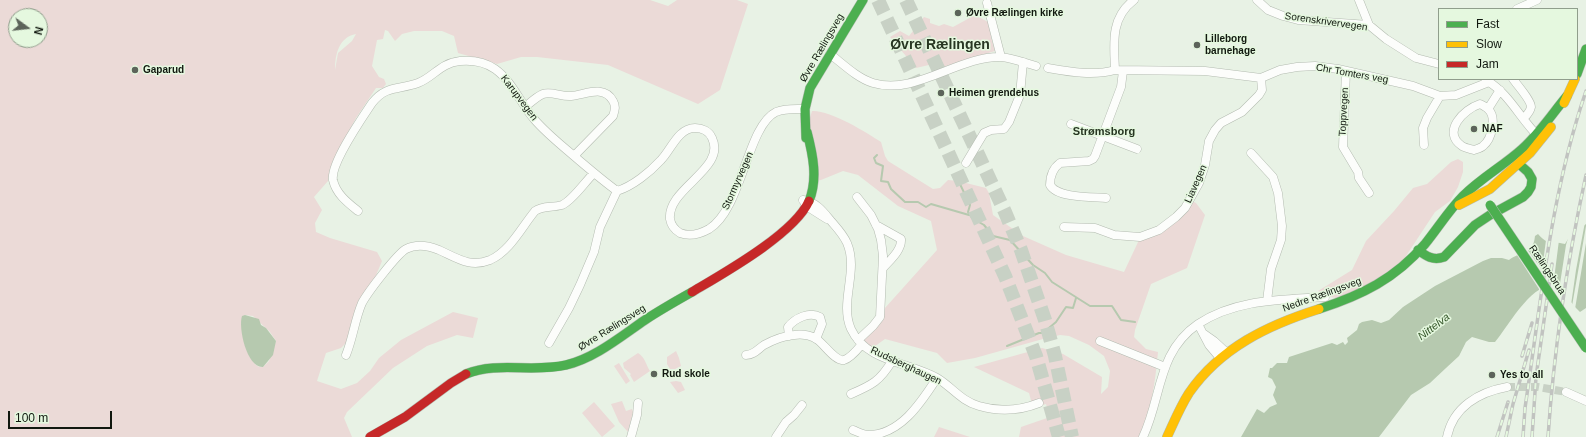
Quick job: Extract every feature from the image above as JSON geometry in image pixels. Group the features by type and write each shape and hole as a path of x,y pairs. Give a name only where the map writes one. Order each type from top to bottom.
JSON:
{"main road":[{"name":"Øvre Rælingsveg","path":"370,437 407,416 450,384 474,371 492,368 551,368 568,365 583,360 737,265 788,227 807,203 814,184 815,172 806,132 806,109 810,88 863,0"},
{"path":"1578,71 1586,49"},
{"name":"Nedre Rælingsveg","path":"1452,210 1463,202 1483,193 1519,164 1539,137 1555,121 1575,80"},
{"name":"Nedre Rælingsveg","path":"1167,437 1184,400 1199,379 1223,355 1262,330 1349,298 1374,287 1395,274 1418,250 1462,197 1522,148 1539,137"},
{"path":"1418,250 1430,258 1437,259 1443,257 1481,220 1528,193 1532,184 1532,176 1519,164"},
{"name":"Nedre Rælingsveg","path":"1483,193 1486,182 1491,173"},
{"name":"Rælingsbrua","path":"1483,193 1586,348"}],"street":[{"path":"1106,198 1064,194 1056,192 1050,185 1053,171 1060,163 1089,161 1093,159 1121,88 1114,38 1115,26 1124,10 1134,0"},
{"name":"Sorenskrivervegen","path":"1257,0 1268,10 1298,20 1370,26 1386,39 1416,58 1438,64"},
{"path":"1359,0 1370,26"},
{"path":"1519,8 1537,0"},
{"path":"987,3 1001,57"},
{"path":"830,54 862,78 876,84 891,85 912,82 977,61 1001,57 1036,66"},
{"name":"Karupvegen","path":"358,211 347,202 333,181 334,167 372,103 377,96 385,91 392,88 418,83 437,69 453,62 472,61 488,64 501,74 543,129 593,174 617,191"},
{"path":"966,163 984,133 991,130 1004,129 1009,122 1021,88 1023,62"},
{"name":"Chr Tomters veg","path":"1119,70 1205,71 1261,78 1280,70 1297,66 1315,66 1346,71 1413,86 1440,96 1456,95 1486,81"},
{"path":"1048,68 1082,73 1119,70"},
{"name":"Toppvegen","path":"1346,71 1343,147 1358,172 1359,178 1369,193"},
{"name":"Liavegen","path":"1064,227 1096,228 1114,235 1140,237 1159,230 1185,208 1199,183 1205,165 1209,141 1215,130 1220,123 1242,112 1259,95 1262,90 1261,78"},
{"path":"1514,80 1531,106 1529,112 1524,118"},
{"path":"1486,81 1500,90 1539,137"},
{"path":"1488,109 1500,90"},
{"path":"524,106 542,94 568,96 593,91 606,94 611,98 616,110 613,116 574,156"},
{"path":"1424,145 1423,128 1440,96"},
{"path":"1480,104 1488,109 1492,115 1492,124 1490,136 1483,146 1474,150 1462,146 1455,137 1454,130 1456,122 1475,105 1480,104"},
{"name":"Stormyrvegen","path":"617,191 625,188 654,167 668,153 678,136 692,128 703,129 708,132 713,140 713,157 707,166 675,200 670,214 670,221 673,227 678,231 689,235 703,232 711,228 722,216 743,173 757,136 768,118 774,113 783,110 806,109"},
{"path":"1071,124 1138,149"},
{"path":"1251,153 1273,178 1278,193 1282,226 1281,240 1271,268 1267,301"},
{"path":"346,355 362,304 375,284 405,250 412,247 431,247 456,259 471,264 490,260 508,246 535,211 545,206 563,204 569,201 593,174"},
{"path":"548,343 569,308 580,285 594,252 600,227 617,191"},
{"name":"Rudsberghaugen","path":"746,355 752,354 774,341 789,336 802,335 816,339 841,360 845,360 852,355 860,342 880,317 883,268 881,240 871,215 856,197"},
{"path":"807,203 831,221 844,236 850,250 851,264 847,307 848,319 852,330 860,342"},
{"name":"Rudsberghaugen","path":"876,225 897,237 901,242 899,248 883,268"},
{"name":"Nedre Rælingsveg","path":"1143,437 1150,421 1165,367 1176,344 1187,332 1198,324 1230,308 1267,301 1325,298"},
{"path":"789,336 788,327 791,323 808,314 815,314 820,317 822,324 816,339"},
{"path":"1198,324 1204,334 1214,341 1223,355"},
{"path":"1100,341 1165,367"},
{"name":"Rudsberghaugen","path":"860,342 872,351 892,361 937,378 962,398 980,406 1000,410 1016,410 1039,403"},
{"path":"851,394 877,381 892,361"},
{"path":"853,430 868,435 885,431 897,425 921,402 937,378"},
{"path":"1447,437 1449,426 1465,405 1489,391 1507,387"},
{"path":"1566,392 1586,401"},
{"path":"630,437 637,415 638,403"},
{"path":"776,437 786,422 794,416 802,405"}],"shaded area":[{"path":"0,0 650,0 668,6 677,0 737,0 748,4 720,90 698,104 608,65 537,57 521,57 497,64 458,53 454,36 442,31 414,31 402,34 395,41 388,31 385,30 383,39 377,40 372,66 379,77 384,79 386,84 383,88 376,88 356,118 332,164 328,181 314,197 322,210 315,223 316,232 330,238 377,252 382,261 349,340 341,348 326,353 317,381 341,389 357,383 370,371 379,358 401,340 453,312 478,318 473,338 457,335 427,346 393,368 347,412 344,418 352,437 0,437","holes":["356,34 352,41 338,53 335,70 339,47 342,42 350,36","245,315 253,316 270,332 276,341 269,361 263,367 256,365 249,356 245,345"]},
{"path":"975,15 990,23 991,37 995,51 940,68 933,64 916,68 890,37 900,31 909,36 924,17 930,19 930,23 939,26 944,24 953,27"},
{"path":"812,111 828,114 838,118 881,142 888,161 933,189 940,188 948,180 986,188 989,193 993,215 1023,236 1066,255 1124,272 1139,240 1153,234 1190,200 1196,203 1205,215 1187,268 1151,284 1135,330 1134,337 1146,349 1158,352 1150,406 1139,437 1019,437 1021,427 1050,417 1046,404 1033,408 1029,393 974,367 1042,348 1063,354 1102,377 1101,394 1108,387 1110,371 1104,356 1089,345 1069,336 1060,335 975,358 947,363 937,353 885,339 871,349 859,337 937,250 931,221 898,206 858,175 843,171 821,180 809,182 809,121"},
{"path":"1458,159 1463,162 1463,172 1458,187 1450,201 1435,212 1404,259 1386,279 1336,298 1324,296 1318,291 1352,270 1366,241 1413,188 1427,184 1451,162"},
{"path":"676,351 681,366 675,369 670,369 667,364 667,357"},
{"path":"638,353 644,359 650,371 634,382 630,375 631,374 624,368 623,363"},
{"path":"619,363 630,381 626,384 614,366"},
{"path":"670,382 681,382 685,390 678,393"},
{"path":"622,401 626,411 632,409 633,412 628,432 619,422 611,404"},
{"path":"594,402 615,426 602,437 582,413"},
{"path":"939,427 970,437 934,437"}],"water":[{"name":"Nittelva","path":"1586,224 1586,308 1580,312 1571,302 1563,289 1553,285 1544,287 1534,293 1524,303 1495,342 1489,342 1472,337 1466,342 1459,356 1430,383 1411,395 1379,437 1241,437 1257,409 1264,413 1270,407 1277,404 1273,395 1276,387 1272,379 1268,377 1270,368 1277,363 1287,363 1289,357 1332,343 1337,345 1343,342 1345,345 1348,342 1347,338 1357,330 1359,324 1362,322 1372,320 1381,323 1389,320 1403,307 1435,286 1483,261 1491,258 1502,258 1509,260 1529,250 1532,247 1535,236 1538,234 1546,241 1551,243 1565,244 1570,236"},
{"path":"245,315 259,319 261,325 266,328 276,341 273,355 263,367 257,366 252,361 245,346 241,322 242,316"}],"pier":[{"path":"1585,222 1571,305 1562,291 1559,290 1566,245 1569,235"},
{"path":"1586,226 1586,243 1575,309 1572,306"},
{"path":"1546,240 1552,242 1559,240 1553,287 1546,288 1539,293 1539,289 1517,255 1527,249 1542,270"}],"waterway":[{"path":"877,155 874,158 876,163 883,166 881,181 888,182 891,189 905,202 918,202 926,207 931,204 969,215"},
{"path":"958,180 970,205 968,212 972,218 984,225 993,236 1010,240 1033,265 1045,273 1052,282 1090,306 1112,306 1121,320 1135,322"},
{"path":"1007,346 1039,333 1043,333 1056,322 1066,307 1073,308 1076,298"}],"tunnel":[{"path":"878,0 1005,276 1036,356 1059,437"},
{"path":"906,0 1005,212 1021,250 1045,320 1055,356 1072,437"},
{"path":"1507,387 1538,387 1566,392"}],"railway":[{"path":"1523,437 1525,408 1548,248 1564,169 1586,91"},
{"path":"1548,437 1562,305 1586,175"},
{"path":"1532,437 1536,377 1552,264"},
{"path":"1522,356 1532,323"},
{"path":"1506,437 1513,404 1529,350"},
{"path":"1497,437 1508,402"}],"traffic: fast":[{"path":"806,138 805,109 810,88 863,0"},
{"path":"1578,71 1586,49"},
{"path":"1319,309 1364,292 1402,267 1425,244 1458,201 1477,183 1515,155 1528,143 1567,96"},
{"path":"807,132 814,167 812,193 809,201"},
{"path":"1418,250 1433,258 1444,257 1475,225 1523,197 1531,187 1532,179 1528,172 1519,164"},
{"path":"1490,205 1586,348"},
{"path":"466,374 490,368 541,368 577,362 607,346 651,316 692,292"}],"traffic: slow":[{"path":"1564,103 1575,80"},
{"path":"1459,205 1490,189 1530,153 1551,127"},
{"path":"1167,437 1189,393 1201,377 1215,363 1246,340 1300,315 1319,309"}],"traffic: jam":[{"path":"692,292 739,264 774,239 801,214 809,201"},
{"path":"370,437 405,417 451,383 466,374"}],"place":[{"name":"Øvre Rælingen kirke","path":"958,13"},
{"name":"Lilleborg barnehage","path":"1197,45"},
{"name":"Gaparud","path":"135,70"},
{"name":"Heimen grendehus","path":"941,93"},
{"name":"NAF","path":"1474,129"},
{"name":"Rud skole","path":"654,374"},
{"name":"Yes to all","path":"1492,375"}],"district":[{"name":"Øvre Rælingen","path":"940,45"},
{"name":"Strømsborg","path":"1104,132"}]}
